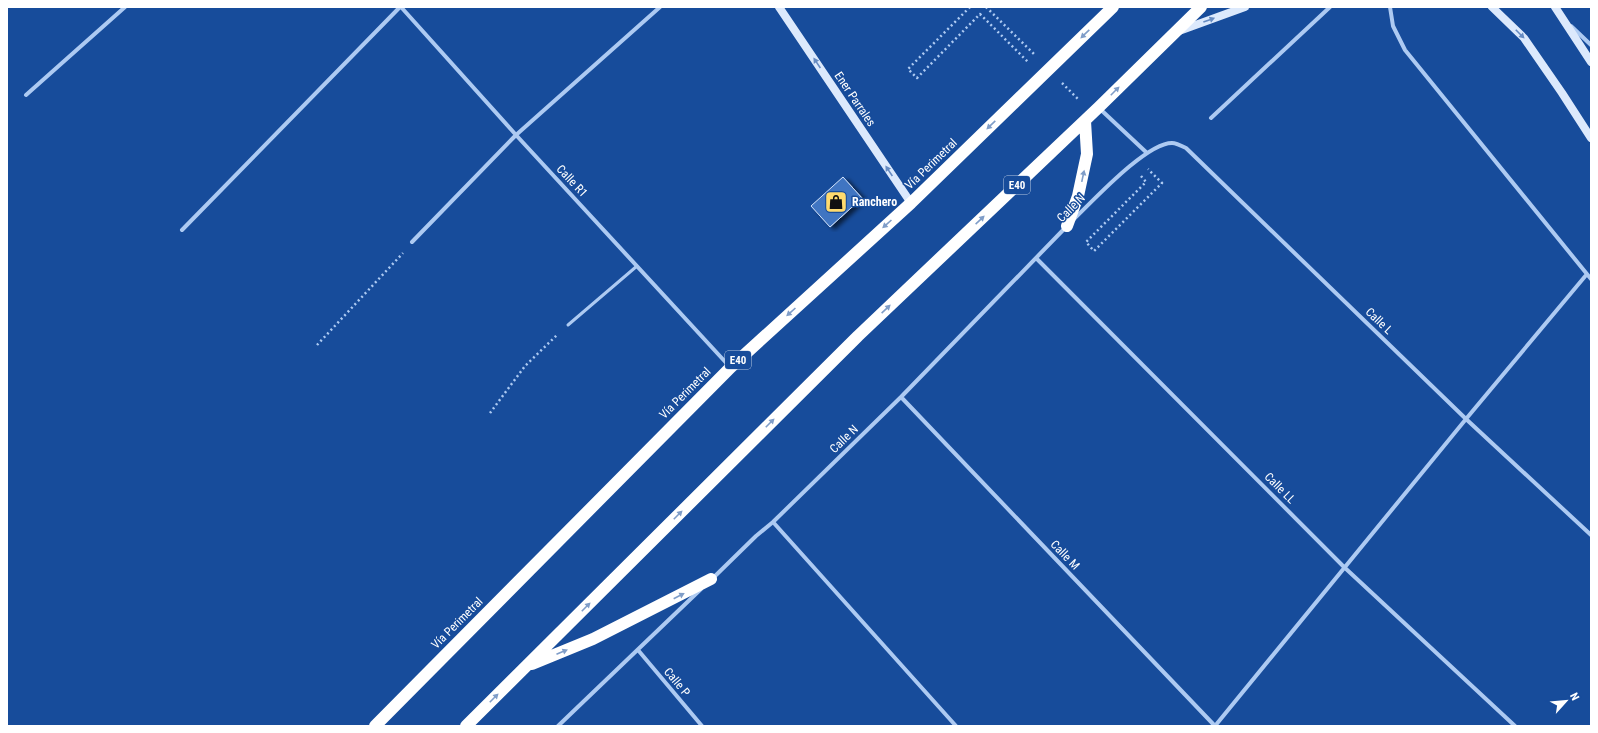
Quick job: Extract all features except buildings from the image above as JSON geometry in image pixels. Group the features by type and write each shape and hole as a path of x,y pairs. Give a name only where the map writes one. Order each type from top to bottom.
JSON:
{"highway":[{"name":"Vía Perimetral","path":"378,723 731,367 910,203 1113,7"},
{"name":"E40","path":"466,726 858,336 1099,108 1201,7"},
{"path":"1067,226 1078,196 1086,161 1085,121"},
{"path":"526,667 593,639 712,579"}],"main road":[{"name":"Ener Parrales","path":"779,7 910,203"},
{"path":"1174,33 1245,7"},
{"path":"1492,7 1524,38 1562,92 1591,138"},
{"path":"1555,7 1591,62"},
{"path":"370,726 378,723"}],"street":[{"path":"26,95 125,7"},
{"path":"182,230 401,7"},
{"name":"Calle R1","path":"401,7 516,135 731,367"},
{"path":"412,242 516,135 660,7"},
{"path":"1211,118 1330,7"},
{"path":"1390,7 1393,26 1405,50 1591,279"},
{"path":"1562,17 1591,45"},
{"path":"1099,108 1147,153"},
{"name":"Calle L","path":"1120,174 1147,153 1159,146 1173,142 1186,148 1466,419 1591,535"},
{"name":"Calle N","path":"558,726 756,536 774,522 901,397 1067,226 1120,174"},
{"name":"Calle LL","path":"1036,258 1344,567 1515,726"},
{"path":"1215,726 1344,567 1587,274"},
{"name":"Calle M","path":"901,397 1215,726"},
{"path":"774,522 956,726"},
{"name":"Calle P","path":"638,650 702,726"}],"lane":[{"path":"568,325 637,266"}],"path":[{"path":"970,7 908,70 917,78 980,14 1042,76"},
{"path":"317,345 412,242"},
{"path":"490,412 525,366 568,325"}],"place":[{"name":"Ranchero","path":"836,202"}]}
